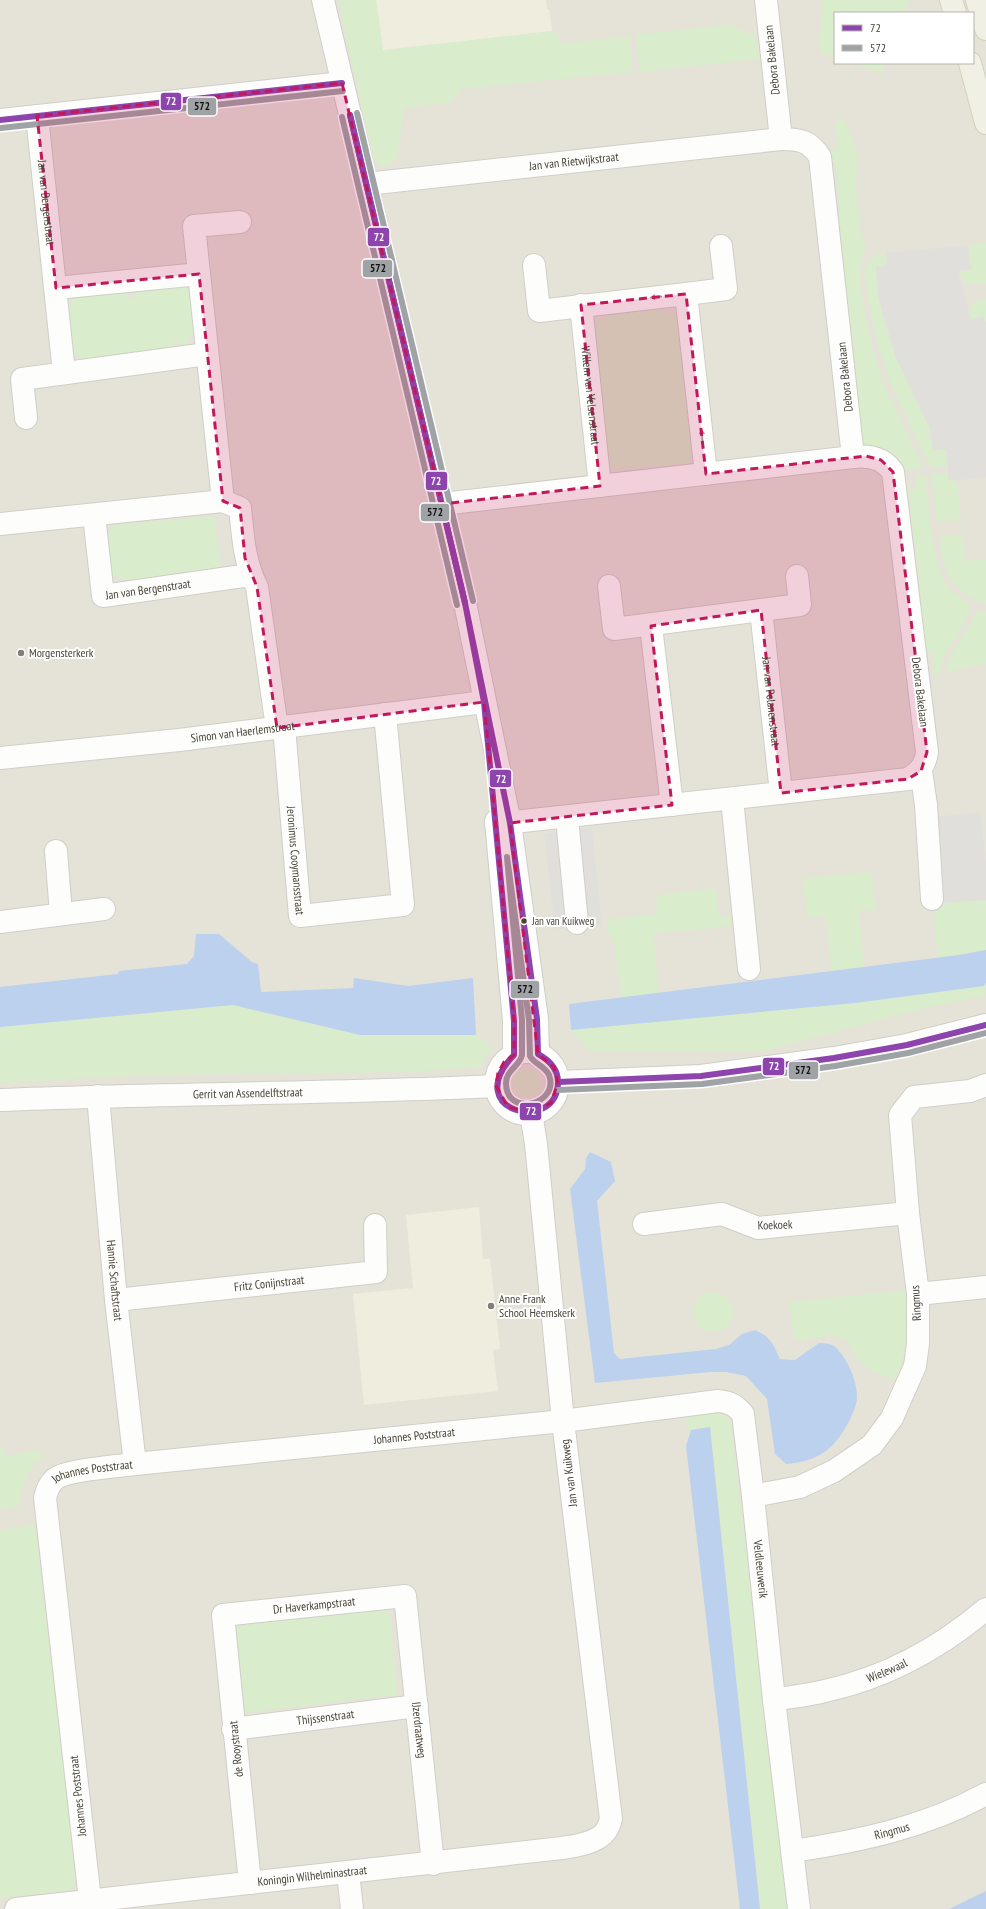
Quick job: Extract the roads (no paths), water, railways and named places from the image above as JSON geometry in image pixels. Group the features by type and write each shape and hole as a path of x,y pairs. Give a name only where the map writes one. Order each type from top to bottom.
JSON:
{"main road":[{"path":"951,0 955,12"},
{"path":"977,0 986,29"},
{"path":"970,64 986,123"}],"street":[{"path":"323,0 465,603 484,702 503,824 537,1019 538,1054"},
{"name":"Debora Bakelaan","path":"766,0 781,139 805,142 814,147 820,157 853,457 866,456 881,460 888,465 893,472 924,761"},
{"path":"0,120 342,83"},
{"name":"Jan van Bergenstraat","path":"38,116 64,373"},
{"name":"Jan van Rietwijkstraat","path":"366,184 781,139"},
{"path":"224,501 194,226 240,222"},
{"path":"534,265 539,310 726,289 721,246"},
{"path":"56,288 199,274"},
{"path":"686,294 706,474"},
{"name":"Willem van Velsenstraat","path":"581,305 600,486"},
{"path":"26,418 22,379 207,354"},
{"path":"442,504 853,457"},
{"path":"0,524 224,501 240,508 246,558 250,575 257,587 280,727"},
{"name":"Jan van Bergenstraat","path":"94,515 103,596 250,575"},
{"path":"609,586 614,629 651,626 800,605 797,576"},
{"name":"Jan van Polanenstraat","path":"761,610 781,793"},
{"path":"651,626 672,805"},
{"name":"Simon van Haerlemstraat","path":"0,758 280,727 484,702"},
{"name":"Jeronimus Cooymansstraat","path":"280,727 300,916 403,905 385,714"},
{"path":"503,824 908,779 924,761"},
{"path":"924,761 932,899"},
{"path":"732,799 749,969"},
{"path":"567,818 577,923"},
{"path":"503,824 514,1022 514,1055"},
{"path":"56,851 62,914"},
{"path":"0,922 104,909"},
{"path":"558,1082 650,1079 709,1075 842,1057 907,1044 986,1025"},
{"path":"526,1052 538,1054 545,1057 554,1067 558,1082 556,1093 550,1103 542,1110 531,1113 522,1113 508,1107 500,1097 496,1086 498,1073 504,1062 514,1055 526,1052"},
{"name":"Ringmus","path":"754,1496 800,1487 834,1471 872,1446 892,1418 915,1366 918,1342 918,1294 908,1213 900,1115 914,1097 970,1091 986,1085"},
{"name":"Gerrit van Assendelftstraat","path":"0,1100 98,1096 359,1092 496,1086"},
{"name":"Hannie Schaftstraat","path":"98,1096 116,1300 135,1464"},
{"name":"Jan van Kuikweg","path":"531,1113 536,1144 563,1421 611,1819 606,1832"},
{"name":"Koekoek","path":"644,1224 722,1214 758,1228 908,1213"},
{"name":"Fritz Conijnstraat","path":"116,1300 376,1272 375,1225"},
{"path":"918,1294 986,1287"},
{"name":"Veldleeuwerik","path":"563,1421 718,1401 728,1402 736,1406 743,1414 754,1496 774,1700 799,1909"},
{"name":"Johannes Poststraat","path":"90,1905 45,1498 48,1487 56,1478 68,1474 135,1464 563,1421"},
{"name":"Dr Haverkampstraat","path":"223,1615 405,1596"},
{"name":"IJzerdraatweg","path":"405,1596 433,1864"},
{"name":"Wielewaal","path":"774,1700 826,1691 876,1676 923,1654 966,1625 986,1609"},
{"name":"de Rooystraat","path":"223,1615 233,1729 250,1883"},
{"name":"Thijssenstraat","path":"233,1729 417,1706"},
{"name":"Ringmus","path":"793,1851 841,1844 888,1833 933,1818 986,1794"},
{"name":"Koningin Wilhelminastraat","path":"16,1909 90,1905 250,1883 433,1864 568,1847 592,1840 606,1832"},
{"path":"348,1873 352,1909"}],"water":[{"path":"196,934 219,934 252,962 258,964 261,992 353,988 354,978 408,986 473,978 476,1035 360,1035 233,1005 0,1027 0,987 118,974 119,971 187,964 194,956"},
{"path":"986,950 986,983 984,986 855,1003 571,1030 569,1004 959,955"},
{"path":"590,1152 611,1162 615,1181 597,1201 614,1353 620,1359 716,1349 729,1345 742,1334 755,1330 768,1338 780,1359 795,1360 819,1343 832,1345 839,1351 851,1370 856,1385 857,1399 853,1412 842,1434 836,1442 822,1454 806,1461 786,1464 775,1454 767,1399 746,1376 726,1372 711,1372 595,1383 570,1189 585,1169 586,1158"},
{"path":"710,1427 760,1909 740,1909 686,1446 691,1430"},
{"path":"986,1891 986,1909 949,1909"}],"place":[{"name":"Morgensterkerk","path":"21,653"},
{"name":"Jan van Kuikweg","path":"524,921"},
{"name":"Anne Frank School Heemskerk","path":"491,1306"}]}
